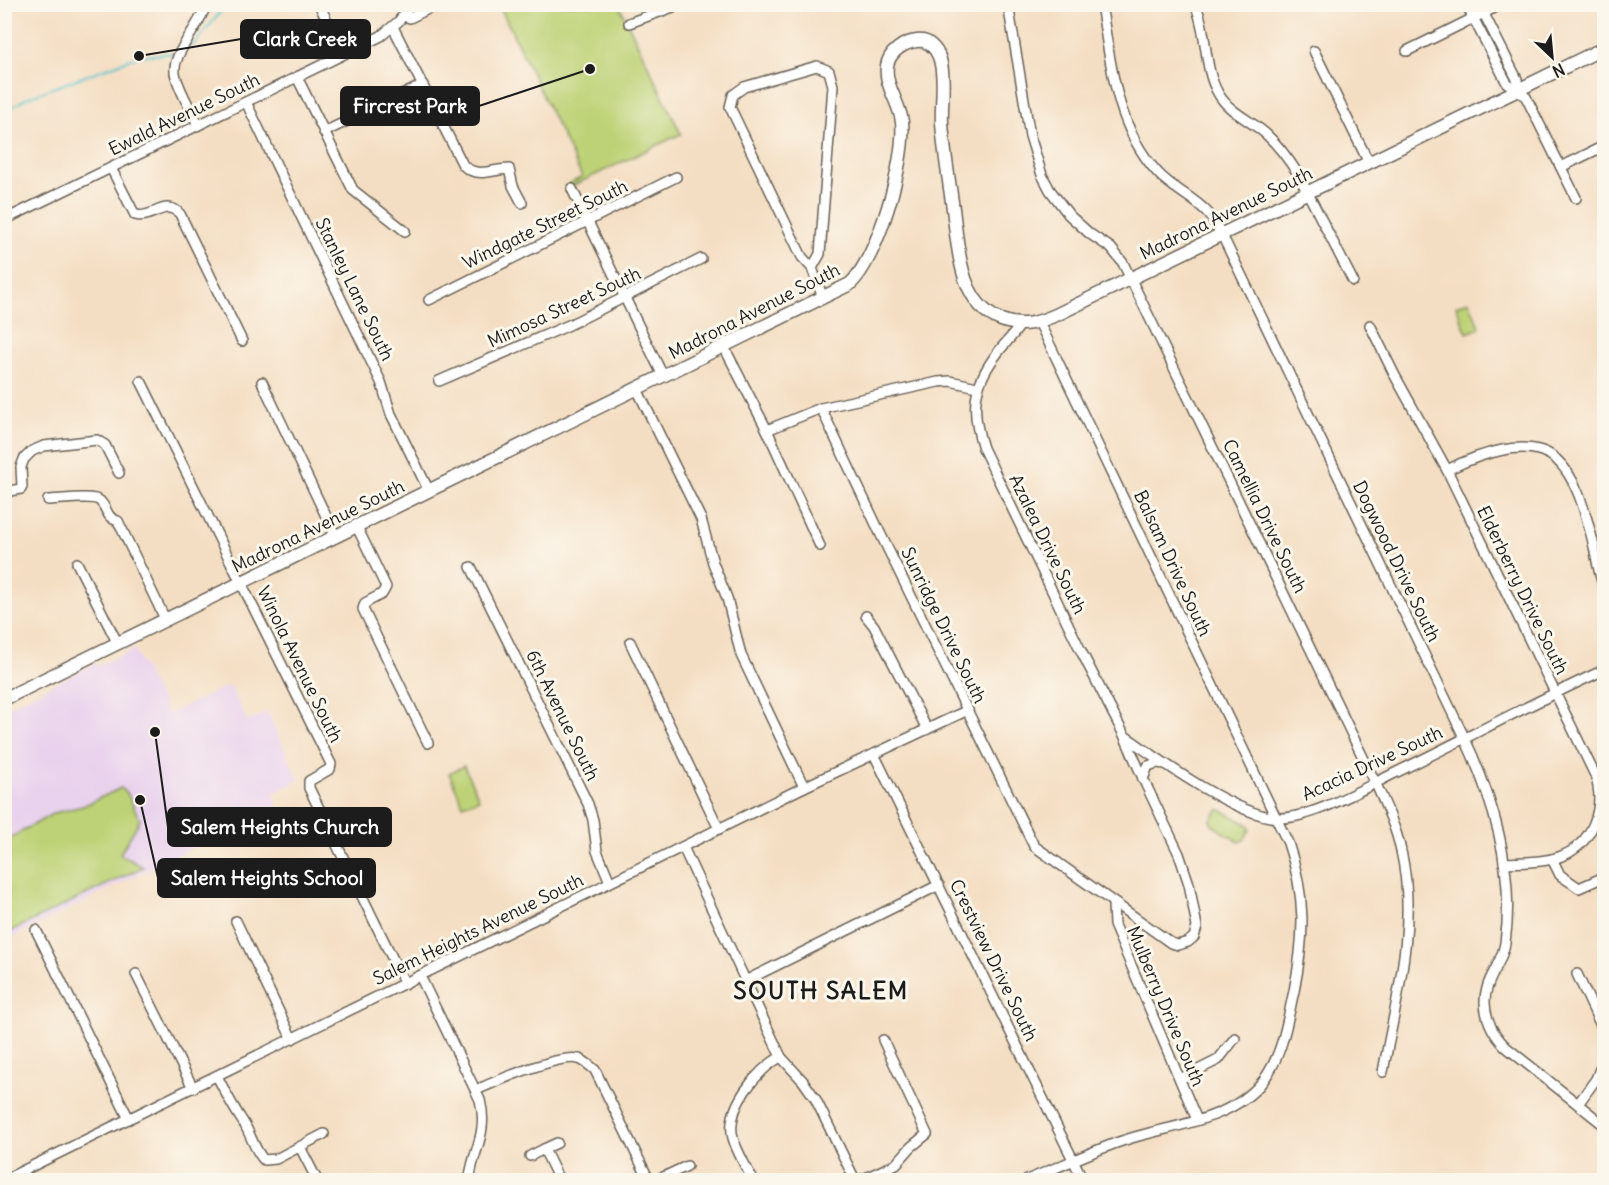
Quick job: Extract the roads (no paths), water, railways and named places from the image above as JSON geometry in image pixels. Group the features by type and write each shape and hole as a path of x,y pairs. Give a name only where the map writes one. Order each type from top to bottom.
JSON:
{"main road":[{"name":"Madrona Avenue South","path":"4,699 850,284 857,278 872,254 894,184 902,140 902,116 889,81 888,64 889,58 898,48 910,42 927,43 936,51 941,63 942,122 946,161 958,242 967,283 971,293 985,311 1002,320 1020,325 1039,322 1131,279 1605,48"}],"street":[{"path":"198,125 176,77 174,65 203,17 206,4"},
{"path":"320,4 344,54"},
{"path":"411,4 403,16 410,18 438,4"},
{"path":"629,23 670,6 681,4"},
{"name":"Camellia Drive South","path":"1008,4 1030,136 1042,176 1069,215 1090,234 1111,248 1123,263 1393,823 1407,884 1408,916 1398,992 1383,1072"},
{"name":"Dogwood Drive South","path":"1101,4 1116,91 1121,111 1133,139 1139,150 1164,179 1209,214 1222,235 1465,739 1483,782 1496,818 1504,863 1508,910 1504,951 1490,977 1484,996 1489,1023 1496,1037 1506,1047 1605,1125"},
{"path":"1195,4 1202,26 1211,76 1219,94 1232,110 1267,135 1280,148 1298,174 1353,281"},
{"path":"1466,4 1508,83 1526,97 1576,198"},
{"path":"1407,51 1474,19 1482,9 1502,4"},
{"path":"1482,9 1517,79 1518,91"},
{"name":"Ewald Avenue South","path":"4,220 381,36 403,16"},
{"path":"393,27 466,168 479,173 509,169 513,186 522,203"},
{"path":"1314,51 1369,163"},
{"path":"812,268 820,254 833,86 829,71 817,66 744,87 733,95 730,107 802,257 812,268 823,298"},
{"path":"297,77 353,190 405,231"},
{"path":"324,132 423,85"},
{"name":"Stanley Lane South","path":"246,102 381,382 391,414 429,491"},
{"path":"1561,167 1605,146"},
{"path":"111,168 135,215 146,215 168,207 180,214 242,341"},
{"name":"Windgate Street South","path":"429,300 676,177"},
{"path":"572,189 663,376"},
{"name":"Mimosa Street South","path":"439,381 569,325 701,259"},
{"name":"Balsam Drive South","path":"1027,1180 1118,1142 1217,1114 1248,1097 1264,1080 1281,1047 1303,944 1300,885 1295,862 1039,322"},
{"name":"Azalea Drive South","path":"1020,325 993,359 977,387 975,422 983,448 1124,735 1179,854 1189,884 1197,927 1194,936 1183,945"},
{"name":"Elderberry Drive South","path":"1370,325 1446,470 1599,789 1595,822 1587,837 1571,851 1552,859 1504,863"},
{"path":"724,347 767,430 820,546"},
{"name":"Winola Avenue South","path":"141,381 331,764 330,769 309,781 309,788 405,984"},
{"path":"767,430 821,408 938,382 950,381 977,387"},
{"path":"262,382 336,537"},
{"path":"637,389 701,519 713,563 727,598 741,655 804,787"},
{"name":"Sunridge Drive South","path":"821,408 880,535 1031,840 1044,854 1113,903 1171,943 1183,945"},
{"path":"4,492 21,489 21,467 24,459 32,451 44,446 97,440 105,445 119,473"},
{"path":"1446,470 1477,456 1502,450 1537,451 1555,459 1568,473 1582,503 1605,587"},
{"path":"48,500 93,498 101,502 108,516 118,521 166,621"},
{"path":"357,527 386,587 382,594 365,603 363,609 428,743"},
{"path":"77,563 118,644"},
{"name":"6th Avenue South","path":"471,567 588,804 593,820 597,851 610,882"},
{"path":"867,616 927,729"},
{"path":"630,642 719,829"},
{"path":"1602,671 1605,682"},
{"name":"Acacia Drive South","path":"1124,735 1164,764 1238,806 1276,818 1296,816 1316,810 1602,671"},
{"name":"Salem Heights Avenue South","path":"4,1180 804,787 968,710"},
{"name":"Crestview Drive South","path":"873,754 1083,1180"},
{"path":"1143,779 1148,766 1157,763 1164,764"},
{"path":"682,847 781,1057 803,1081 814,1098 855,1180"},
{"path":"1552,859 1560,875 1579,888 1605,877"},
{"path":"745,981 939,885"},
{"name":"Mulberry Drive South","path":"1113,903 1114,925 1197,1120"},
{"path":"236,921 292,1039"},
{"path":"36,930 129,1119"},
{"path":"136,974 193,1088"},
{"path":"1577,974 1605,1032"},
{"path":"420,976 476,1090 483,1119 470,1180"},
{"path":"1180,1079 1218,1060 1235,1038"},
{"path":"861,1180 896,1164 927,1134 883,1040"},
{"path":"753,1180 734,1140 733,1118 744,1091 766,1067 781,1057"},
{"path":"476,1090 520,1071 550,1063 578,1059 587,1063 595,1070 649,1180"},
{"path":"1578,1104 1596,1079 1605,1059"},
{"path":"217,1076 234,1112 243,1123 264,1160 276,1159 324,1134"},
{"path":"530,1156 557,1143"},
{"path":"300,1147 316,1180"},
{"path":"544,1149 559,1180"},
{"path":"657,1180 687,1166"}],"waterway":[{"path":"186,47 195,43 227,4"},
{"path":"4,113 26,98 139,56 175,53"}],"place":[{"name":"Clark Creek","path":"139,56"},
{"name":"Fircrest Park","path":"590,69"},
{"name":"Salem Heights Church","path":"155,732"},
{"name":"Salem Heights School","path":"140,800"}],"district":[{"name":"SOUTH SALEM","path":"821,990"}]}
